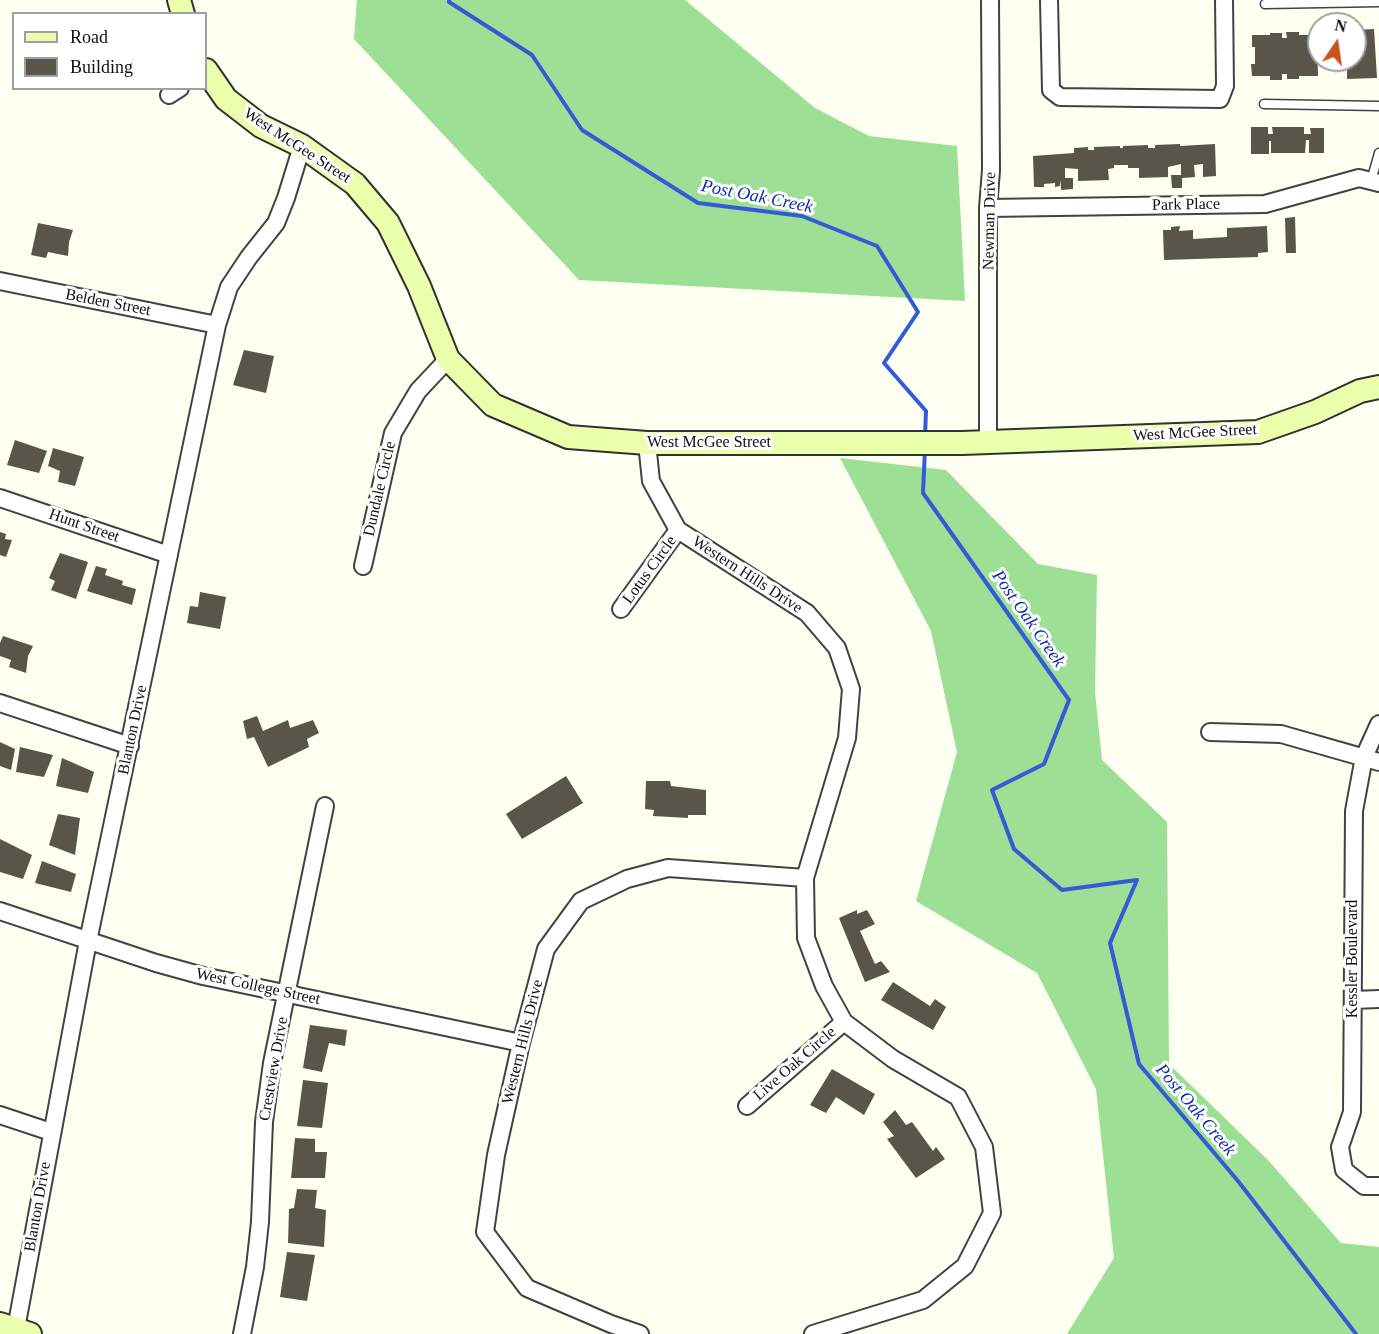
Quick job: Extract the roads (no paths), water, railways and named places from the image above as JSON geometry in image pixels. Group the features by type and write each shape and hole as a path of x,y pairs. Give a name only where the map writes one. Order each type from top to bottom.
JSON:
{"street":[{"name":"Newman Drive","path":"988,442 990,0"},
{"path":"1049,0 1051,90 1060,97 1220,99 1225,86 1224,0"},
{"name":"West McGee Street","path":"207,73 226,99 261,126 302,146 355,184 388,223 419,286 448,359 493,405 568,437 647,443 842,444 962,443 1258,432 1315,412 1360,391 1379,387"},
{"name":"Blanton Drive","path":"15,1330 88,941 217,325 228,287 276,223 302,146"},
{"name":"Park Place","path":"988,208 1265,204 1359,178 1375,182"},
{"name":"Belden Street","path":"0,281 217,325"},
{"name":"Dundale Circle","path":"363,566 393,433 418,391 448,359"},
{"name":"Western Hills Drive","path":"647,443 651,481 678,530 807,613 837,648 851,689 848,738 805,878 806,938 824,986 844,1022 893,1059 958,1097 984,1147 992,1213 965,1266 924,1300 813,1334"},
{"name":"Hunt Street","path":"0,498 169,555"},
{"name":"Lotus Circle","path":"621,609 678,530"},
{"path":"0,703 130,746"},
{"name":"Kessler Boulevard","path":"1372,1186 1344,1170 1340,1147 1352,1112 1354,811 1372,760 1379,724"},
{"path":"1210,732 1281,734 1372,760"},
{"name":"Crestview Drive","path":"242,1334 255,1267 260,1222 264,1122 272,1063 325,806"},
{"name":"Western Hills Drive","path":"640,1334 610,1329 527,1288 485,1232 496,1155 521,1042 546,949 581,901 627,879 668,868 805,878"},
{"name":"West College Street","path":"0,911 203,976 521,1042"},
{"path":"1353,1000 1379,999"},
{"name":"Live Oak Circle","path":"747,1106 844,1022"},
{"path":"0,1115 51,1132"}],"lane":[{"path":"1265,4 1379,2"},
{"path":"1264,104 1379,106"},
{"path":"1375,182 1379,153"}],"waterway":[{"name":"Post Oak Creek","path":"449,0 532,55 582,130 698,203 802,216 877,246 918,312 884,363 926,411 925,436"},
{"name":"Post Oak Creek","path":"925,449 923,493 1069,700 1044,764 992,790 1014,849 1062,890 1137,880 1110,943 1139,1064 1238,1181 1356,1334"}]}
